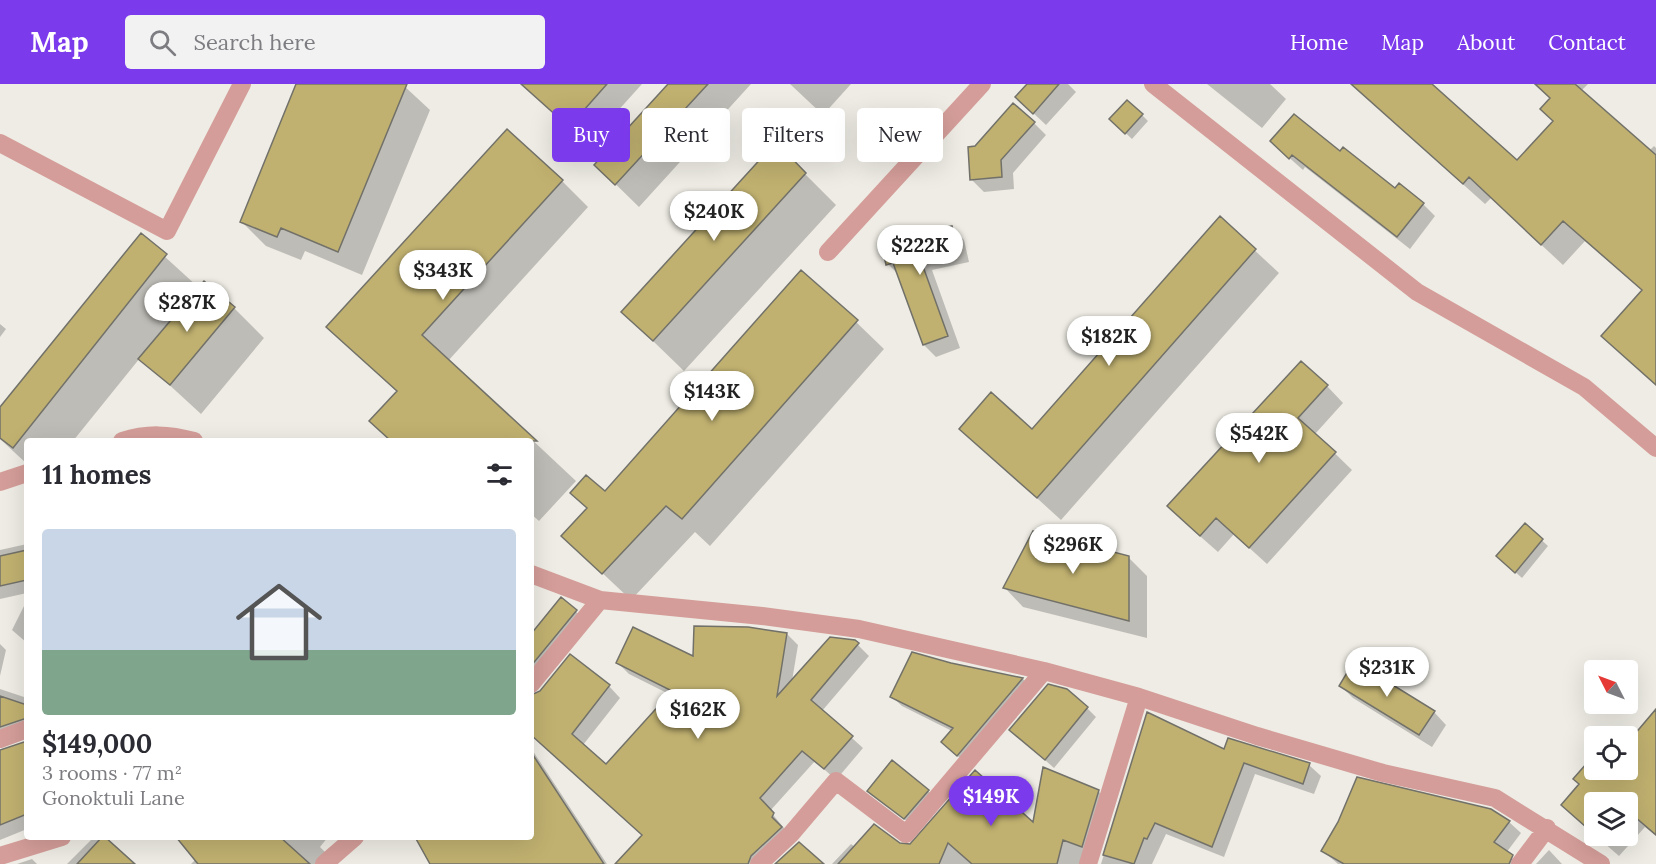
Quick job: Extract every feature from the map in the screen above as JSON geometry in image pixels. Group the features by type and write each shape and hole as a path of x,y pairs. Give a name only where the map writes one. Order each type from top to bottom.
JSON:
{"street":[{"path":"0,143 167,231 242,84"},
{"path":"828,252 982,84"},
{"path":"1153,84 1417,292 1584,387 1656,448"},
{"path":"130,438 168,434 183,438"},
{"path":"0,482 24,474"},
{"path":"534,575 600,600 762,616 859,629 1044,671 1139,697 1257,736 1383,773 1495,798 1547,828 1601,864"},
{"path":"534,680 600,600"},
{"path":"759,864 791,834 836,781 906,834 1044,671"},
{"path":"1088,864 1139,697"},
{"path":"0,739 24,730"},
{"path":"1520,864 1547,828"},
{"path":"0,856 52,840"},
{"path":"324,864 352,840"}],"building":[{"path":"296,84 407,84 338,252 281,228 277,237 240,222"},
{"path":"521,84 607,84 586,108 552,108 552,112"},
{"path":"668,84 708,84 686,108 646,108"},
{"path":"1027,84 1059,84 1033,114 1015,97"},
{"path":"1351,84 1432,84 1517,160 1553,121 1540,109 1550,98 1535,84 1575,84 1656,155 1656,385 1601,336 1642,290 1563,221 1541,245 1469,177 1463,184"},
{"path":"1127,100 1143,114 1125,134 1109,119"},
{"path":"1013,103 1035,122 1001,160 1002,177 970,180 968,147 975,146"},
{"path":"642,112 642,156 615,185 594,165 597,162 630,162 630,126"},
{"path":"1294,114 1340,151 1343,147 1395,188 1399,183 1424,203 1397,237 1292,155 1289,159 1270,141"},
{"path":"507,129 563,180 422,335 534,438 388,438 369,421 397,391 326,327"},
{"path":"758,162 795,162 806,173 653,341 621,312"},
{"path":"1220,216 1256,249 1037,498 959,429 991,392 1032,429"},
{"path":"952,226 957,250 920,258 948,336 923,345 893,263 886,265 881,241"},
{"path":"141,233 167,254 13,448 0,438 0,407"},
{"path":"801,270 858,320 682,519 666,506 602,574 561,536 587,508 570,493 586,475 605,491"},
{"path":"204,281 235,307 170,385 138,359"},
{"path":"1301,361 1328,385 1298,418 1336,452 1249,548 1216,518 1200,536 1167,506"},
{"path":"1525,523 1543,539 1515,573 1496,556"},
{"path":"1033,531 1129,556 1129,621 1003,588"},
{"path":"24,551 24,581 0,586 0,556"},
{"path":"561,597 577,610 534,662 534,630"},
{"path":"694,626 748,627 787,633 777,696 830,637 855,640 859,643 811,700 853,736 824,769 802,751 760,798 774,813 772,817 782,827 751,856 748,864 615,864 642,835 534,738 534,694 540,691 570,654 610,685 572,734 606,764 672,691 616,663 633,627 693,656"},
{"path":"912,652 951,663 1023,678 957,756 941,742 953,728 890,697"},
{"path":"1354,661 1435,711 1419,735 1339,686"},
{"path":"1048,684 1067,689 1088,707 1045,760 1009,730"},
{"path":"0,696 24,704 24,719 0,727"},
{"path":"1656,709 1656,835 1638,820 1638,792 1584,792 1584,825 1561,805 1579,784 1573,779 1584,766 1584,780 1638,780 1638,730"},
{"path":"1147,712 1224,749 1228,738 1310,763 1303,784 1244,763 1212,847 1155,823 1147,839 1144,838 1134,864 1103,855"},
{"path":"24,742 24,815 0,825 0,750"},
{"path":"534,757 604,864 430,864 417,840 534,840"},
{"path":"892,760 929,790 904,819 867,791"},
{"path":"1043,767 1099,790 1082,847 1063,840 1057,864 972,864 948,843 939,864 838,864 874,824 900,843 910,844 975,770 1033,822"},
{"path":"1357,777 1491,809 1510,821 1494,842 1513,855 1509,864 1344,864 1321,851 1338,822"},
{"path":"99,840 108,840 135,864 77,864"},
{"path":"178,840 283,840 310,864 198,864"},
{"path":"799,842 824,864 775,864"}]}
